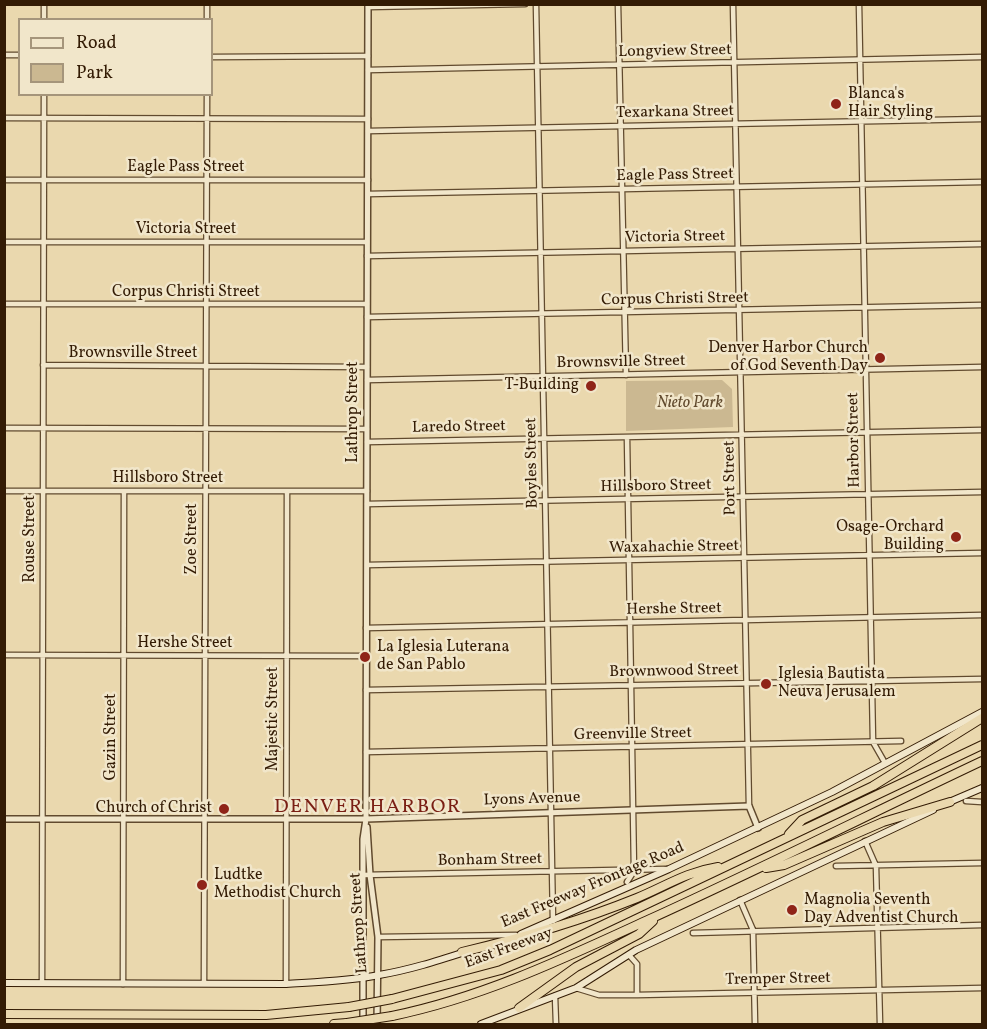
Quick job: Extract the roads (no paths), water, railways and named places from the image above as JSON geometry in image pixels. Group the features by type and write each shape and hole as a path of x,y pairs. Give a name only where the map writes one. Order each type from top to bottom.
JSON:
{"highway":[{"path":"785,838 802,820 873,786 982,718"},
{"name":"East Freeway","path":"4,1014 266,1015 349,1007 392,999 482,975 531,958 982,745"},
{"name":"East Freeway","path":"334,1024 392,1016 442,1004 515,980 659,915 982,761"},
{"path":"756,869 784,865 883,822 950,802"},
{"path":"462,952 554,929 637,898 696,871 725,866"},
{"path":"519,1008 576,967 639,934 659,915"}],"main road":[{"name":"East Freeway Frontage Road","path":"4,983 286,984 378,976 416,967 517,935 553,921 628,884 669,869 832,792 982,712"},
{"path":"481,1024 576,988 629,955 740,900 982,788"}],"street":[{"path":"368,6 525,4"},
{"name":"Boyles Street","path":"536,4 553,921"},
{"path":"618,4 626,375"},
{"name":"Port Street","path":"734,4 749,806"},
{"name":"Harbor Street","path":"859,4 873,742 885,763"},
{"name":"Lathrop Street","path":"363,1024 366,875 369,838 366,819 365,656 368,6"},
{"path":"213,57 368,56"},
{"name":"Longview Street","path":"368,70 982,57"},
{"name":"Rouse Street","path":"42,983 44,96"},
{"name":"Zoe Street","path":"204,983 207,96"},
{"path":"4,118 368,119"},
{"name":"Texarkana Street","path":"368,131 982,119"},
{"name":"Eagle Pass Street","path":"4,180 368,180"},
{"name":"Eagle Pass Street","path":"368,194 982,182"},
{"name":"Victoria Street","path":"4,242 368,242"},
{"name":"Victoria Street","path":"368,256 982,244"},
{"name":"Corpus Christi Street","path":"4,304 367,304"},
{"name":"Corpus Christi Street","path":"367,317 982,305"},
{"name":"Brownsville Street","path":"43,365 367,367"},
{"name":"Brownsville Street","path":"367,380 982,367"},
{"path":"4,428 367,429"},
{"name":"Laredo Street","path":"367,442 982,430"},
{"path":"618,871 628,884 634,871 627,437"},
{"name":"Hillsboro Street","path":"4,491 367,491"},
{"name":"Gazin Street","path":"123,984 124,491"},
{"name":"Majestic Street","path":"286,984 287,491"},
{"name":"Hillsboro Street","path":"367,504 982,492"},
{"name":"Waxahachie Street","path":"367,565 982,553"},
{"name":"Hershe Street","path":"366,628 982,615"},
{"name":"Hershe Street","path":"4,655 365,656"},
{"name":"Brownwood Street","path":"366,690 982,679"},
{"name":"Greenville Street","path":"366,752 901,741"},
{"path":"966,801 982,802"},
{"path":"749,806 758,828"},
{"name":"Lyons Avenue","path":"4,819 366,819 749,806"},
{"path":"865,841 876,866 880,1024"},
{"path":"836,866 982,863"},
{"name":"Bonham Street","path":"366,875 669,869"},
{"name":"Lathrop Street","path":"366,875 378,936 377,1024"},
{"path":"740,900 753,930 755,1024"},
{"path":"693,933 982,925"},
{"path":"378,936 517,935"},
{"path":"629,955 638,964 638,995"},
{"name":"Tremper Street","path":"576,988 598,995 638,995 982,988"},
{"path":"555,996 556,1024"}],"place":[{"name":"Blanca's Hair Styling","path":"836,104"},
{"name":"Denver Harbor Church of God Seventh Day","path":"880,358"},
{"name":"T-Building","path":"591,386"},
{"name":"Osage-Orchard Building","path":"956,537"},
{"name":"La Iglesia Luterana de San Pablo","path":"365,657"},
{"name":"Iglesia Bautista Neuva Jerusalem","path":"766,684"},
{"name":"Church of Christ","path":"224,809"},
{"name":"Ludtke Methodist Church","path":"202,885"},
{"name":"Magnolia Seventh Day Adventist Church","path":"792,910"}],"district":[{"name":"DENVER HARBOR","path":"368,808"}],"park label":[{"name":"Nieto Park","path":"690,404"}]}
